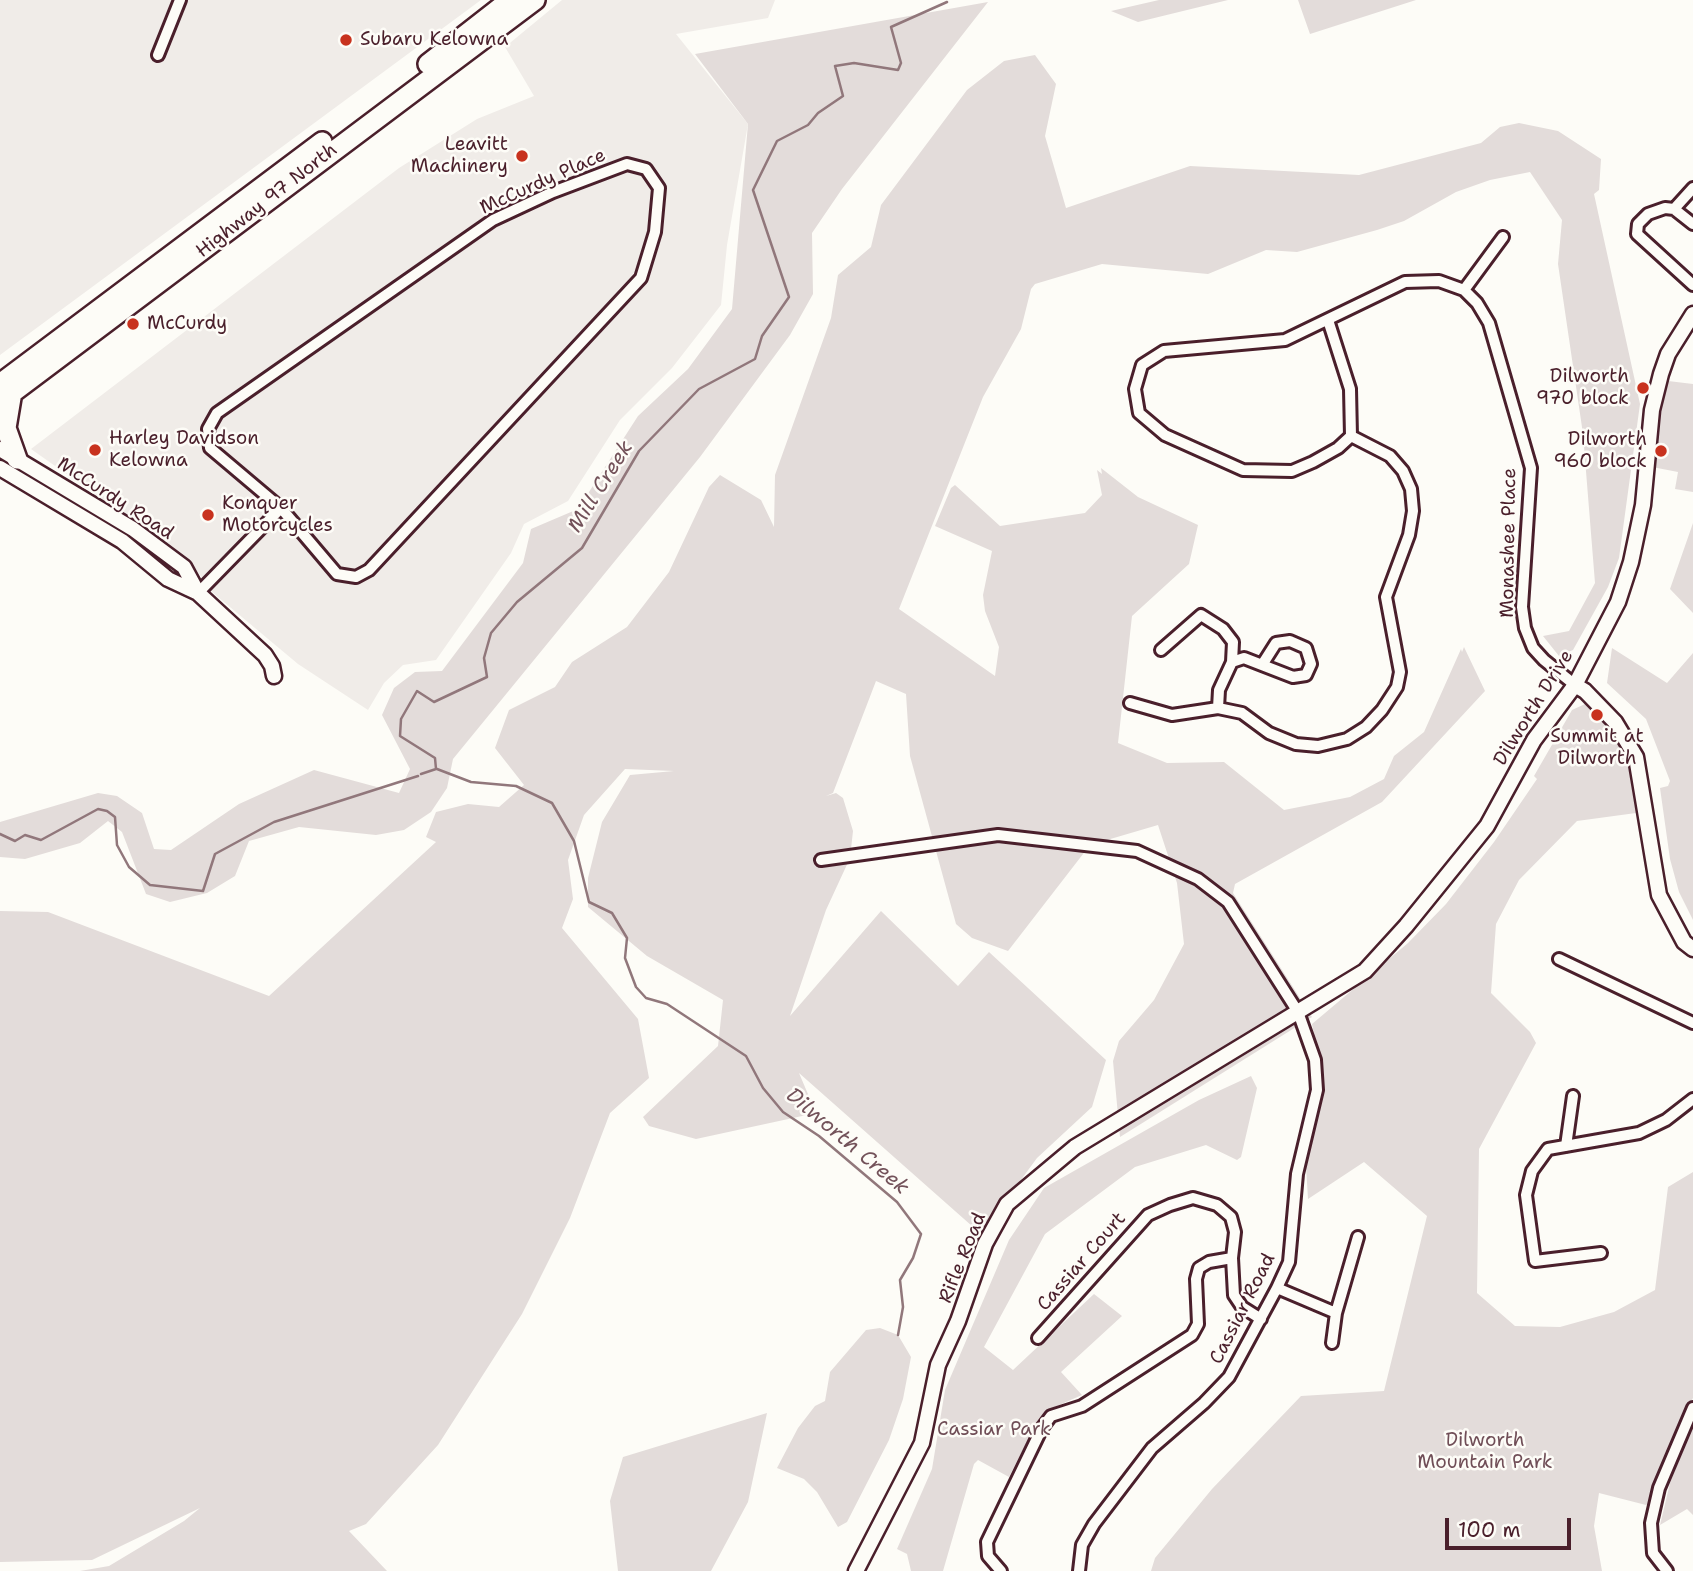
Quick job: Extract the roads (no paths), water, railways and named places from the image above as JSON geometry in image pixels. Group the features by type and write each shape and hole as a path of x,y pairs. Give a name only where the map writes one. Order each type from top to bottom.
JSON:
{"highway":[{"name":"Highway 97 North","path":"4,393 510,0"},
{"name":"Highway 97 North","path":"4,393 535,0"},
{"path":"4,393 6,459"}],"street":[{"path":"159,55 180,0"},
{"name":"McCurdy Place","path":"626,164 646,169 659,188 655,232 641,278 369,570 356,578 337,574 281,508 210,448 208,429 217,413 493,220 553,192 626,164"},
{"path":"1674,209 1693,188"},
{"path":"1693,224 1674,209 1665,208 1648,214 1638,224 1637,234 1693,285"},
{"path":"1328,320 1350,389 1351,436 1338,449 1292,471 1242,470 1165,435 1139,414 1135,389 1142,365 1164,351 1285,341 1405,282 1439,281 1464,290 1503,237"},
{"name":"Monashee Place","path":"1464,290 1477,303 1489,323 1531,468 1522,607 1525,628 1533,648 1575,685"},
{"name":"Dilworth Drive","path":"1298,1012 1365,971 1406,926 1487,826 1534,740 1575,685 1618,602 1631,562 1643,505 1652,410 1658,386 1668,354 1693,314"},
{"path":"1130,703 1172,715 1218,708 1242,713 1269,733 1296,744 1318,746 1347,738 1366,726 1382,710 1397,687 1400,672 1386,597 1409,535 1413,511 1411,489 1403,471 1390,456 1351,436"},
{"name":"McCurdy Road","path":"6,459 133,529 184,567 198,593 265,655 272,666 274,676"},
{"path":"198,593 281,508"},
{"path":"1161,650 1200,615 1223,629 1233,642 1232,662 1219,690 1218,708"},
{"path":"1232,662 1244,658 1262,665 1293,677 1306,675 1311,664 1306,648 1290,641 1276,643 1262,665"},
{"path":"1575,685 1585,691 1615,722 1636,757 1659,895 1684,942 1693,949"},
{"name":"Cassiar Road","path":"821,860 998,835 1137,851 1198,879 1228,902 1298,1012 1315,1059 1317,1090 1297,1174 1289,1262 1278,1288 1228,1377 1204,1404 1152,1448 1094,1524 1082,1545 1079,1571"},
{"path":"1559,959 1693,1023"},
{"name":"Rifle Road","path":"856,1571 922,1443 938,1365 958,1321 985,1244 1007,1204 1075,1147 1298,1012"},
{"path":"1566,1146 1573,1096"},
{"path":"1601,1253 1535,1261 1526,1195 1532,1171 1548,1149 1639,1133 1667,1120 1693,1099"},
{"name":"Cassiar Court","path":"1038,1338 1148,1215 1170,1205 1193,1198 1217,1205 1231,1217 1235,1232 1231,1258"},
{"path":"1332,1343 1336,1313 1358,1237"},
{"path":"1001,1571 988,1556 987,1542 1042,1428 1051,1416 1082,1406 1192,1335 1198,1324 1196,1279 1199,1268 1209,1262 1231,1258 1234,1295 1242,1307 1261,1319"},
{"path":"1278,1288 1336,1313"},
{"path":"1667,1571 1653,1552 1651,1523 1659,1488 1693,1408"}],"waterway":[{"name":"Mill Creek","path":"421,774 436,769 435,758 400,736 401,719 417,691 434,702 487,677 484,658 491,633 517,602 582,548 639,451 699,389 755,359 762,336 789,297 753,190 777,141 808,125 818,113 843,96 835,66 854,63 898,70 901,63 891,27 947,2"},
{"name":"Dilworth Creek","path":"437,769 471,782 516,786 552,803 574,841 589,902 612,913 627,938 625,958 636,987 646,998 667,1004 746,1056 763,1088 783,1112 819,1136 897,1202 921,1234 913,1258 900,1280 903,1307 898,1335"},
{"name":"Mill Creek","path":"0,834 15,841 25,835 41,840 98,809 107,811 115,817 117,845 129,867 150,885 203,891 215,854 274,822 418,776"}],"place":[{"name":"Subaru Kelowna","path":"346,40"},
{"name":"Leavitt Machinery","path":"522,156"},
{"name":"McCurdy","path":"133,324"},
{"name":"Dilworth 970 block","path":"1643,388"},
{"name":"Harley Davidson Kelowna","path":"95,450"},
{"name":"Dilworth 960 block","path":"1661,451"},
{"name":"Konquer Motorcycles","path":"208,515"},
{"name":"Summit at Dilworth","path":"1597,715"}],"park label":[{"name":"Cassiar Park","path":"994,1430"},
{"name":"Dilworth Mountain Park","path":"1485,1452"}]}
